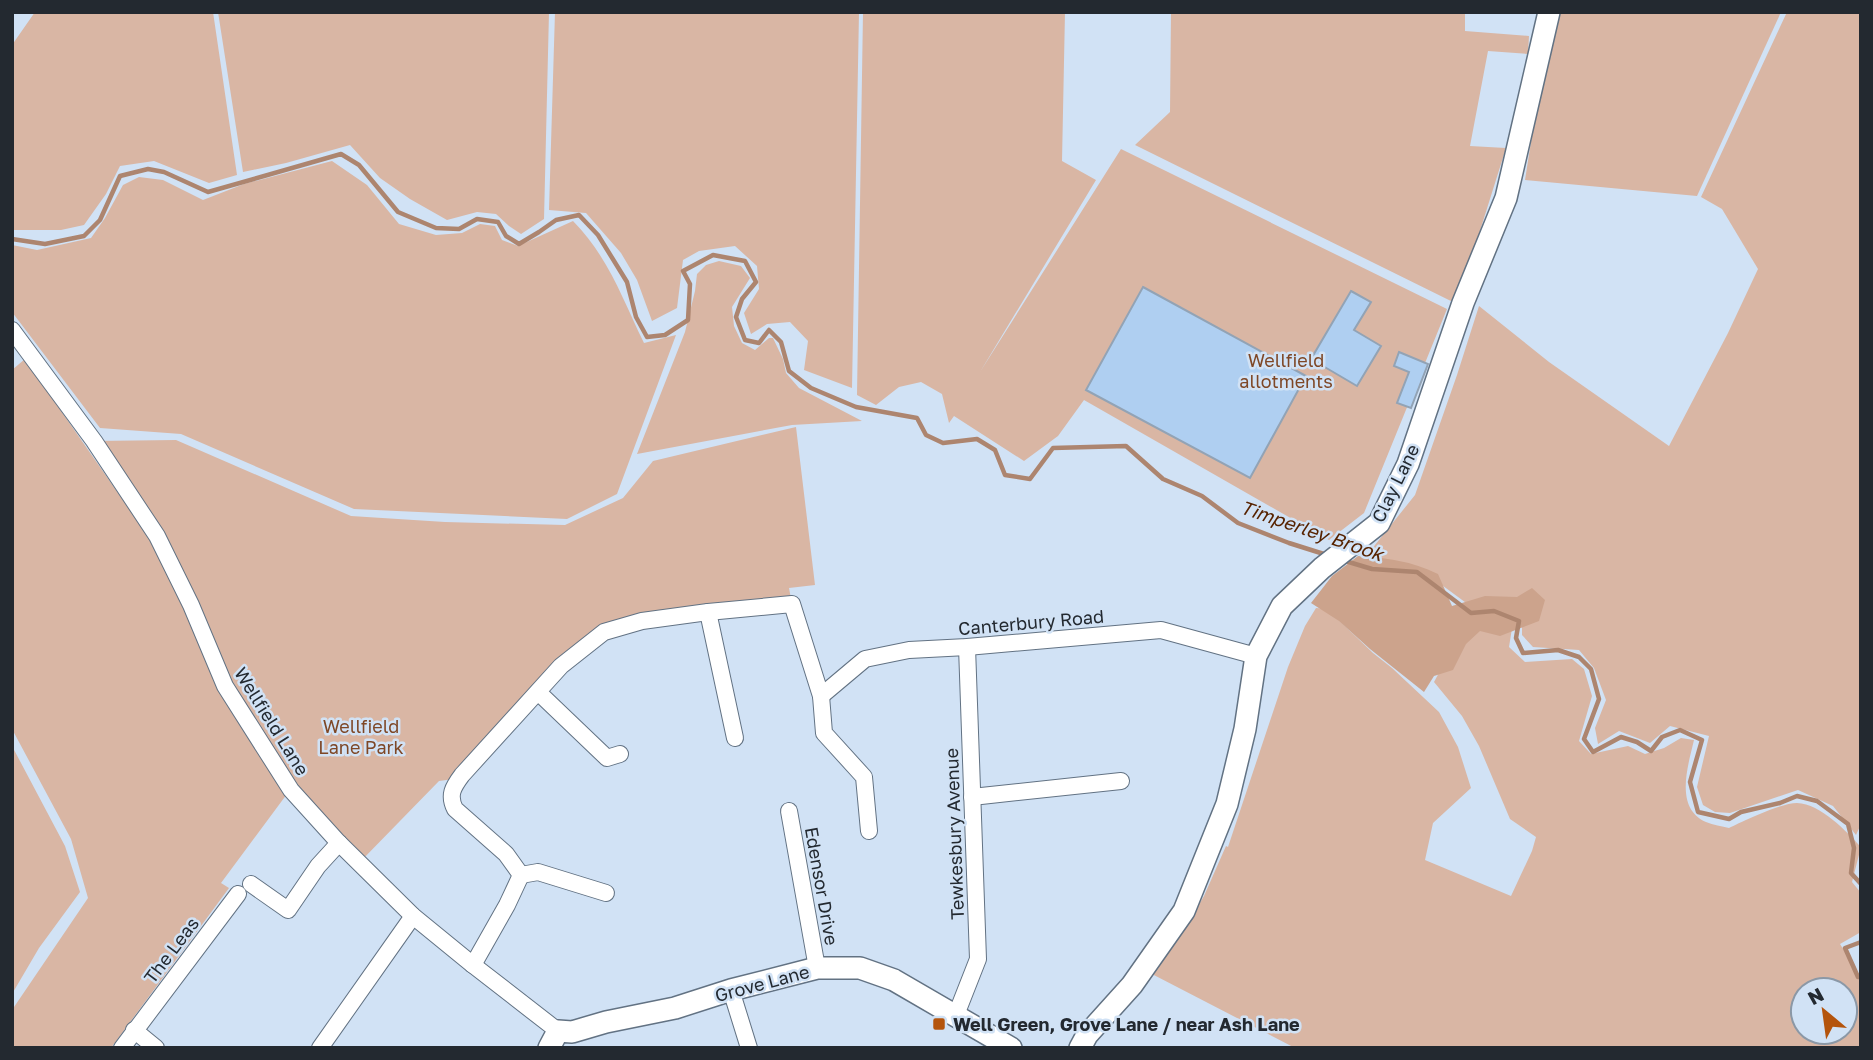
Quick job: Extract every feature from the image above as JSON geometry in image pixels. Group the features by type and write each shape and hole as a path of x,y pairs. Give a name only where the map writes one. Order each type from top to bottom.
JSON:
{"street":[{"name":"Clay Lane","path":"1080,1048 1087,1035 1132,985 1184,911 1227,804 1245,729 1256,656 1282,606 1322,568 1379,523 1408,464 1463,303 1506,198 1549,12"},
{"name":"Wellfield Lane","path":"12,330 94,440 157,536 225,686 291,790 413,916 473,965 553,1040"},
{"path":"521,875 506,854 455,809 451,801 453,788 462,775 561,666 604,632 642,621 708,612 792,604 821,696 824,733 864,777 869,831"},
{"path":"708,612 735,738"},
{"name":"Canterbury Road","path":"821,696 865,659 909,650 1161,630 1256,656"},
{"name":"Tewkesbury Avenue","path":"956,1015 978,959 967,647"},
{"path":"538,692 607,758 620,754"},
{"path":"972,797 1121,781"},
{"name":"Edensor Drive","path":"789,811 817,968"},
{"name":"The Leas","path":"122,1048 245,889 288,910 318,866 339,842"},
{"path":"521,875 538,872 606,893"},
{"path":"473,965 521,875"},
{"path":"320,1048 413,916"},
{"name":"Grove Lane","path":"553,1040 606,1022 675,1008 817,968 860,968 894,980 1012,1048"},
{"path":"732,990 749,1048"},
{"path":"134,1030 156,1048"}],"green space":[{"path":"35,12 213,12 237,175 209,183 154,161 120,166 106,194 84,225 61,230 12,230 12,45"},
{"path":"218,12 549,12 544,219 521,234 496,214 477,212 447,220 380,178 350,145 243,172"},
{"path":"555,12 859,12 852,388 804,370 808,341 790,322 767,324 751,334 744,313 759,289 757,266 735,246 699,251 683,260 677,308 652,321 637,280 621,253 586,213 549,210"},
{"name":"Wellfield allotments","path":"863,12 1065,12 1062,161 1096,180 980,372 1121,149 1447,309 1364,513 1329,540 1084,400 1058,436 1024,461 954,416 949,423 942,394 921,382 899,387 876,405 857,395"},
{"path":"1171,12 1465,12 1465,31 1529,36 1528,54 1488,51 1470,146 1506,148 1457,304 1135,145 1170,112"},
{"path":"1555,12 1781,12 1697,196 1525,180 1547,40"},
{"path":"1787,12 1861,12 1861,824 1856,835 1833,806 1798,790 1730,813 1715,812 1703,805 1697,787 1709,736 1670,726 1650,743 1619,731 1598,744 1595,728 1606,700 1594,668 1579,650 1533,647 1522,635 1522,616 1473,608 1416,566 1363,560 1415,495 1479,306 1549,362 1669,446 1758,269 1722,209 1701,197"},
{"path":"332,161 367,185 399,224 436,235 462,233 480,224 495,226 502,240 518,246 573,221 605,264 644,343 676,335 617,494 567,519 354,509 181,434 100,428 12,312 12,245 37,250 91,238 123,185 139,177 163,180 203,200 244,184"},
{"path":"719,261 741,266 750,278 732,307 734,326 742,343 755,350 769,338 773,338 786,373 799,388 862,421 792,425 637,454 685,332 697,274 706,265"},
{"path":"25,359 150,539 287,794 221,883 229,888 111,1048 12,1048 12,1010 88,898 71,839 12,729 12,370"},
{"name":"Wellfield Lane Park","path":"796,427 815,585 789,588 792,604 604,632 454,779 439,781 360,862 280,773 191,605 94,441 176,440 351,516 565,525 623,498 653,461"},
{"path":"1316,608 1327,609 1439,712 1458,747 1471,788 1433,823 1425,860 1511,896 1536,837 1510,819 1479,746 1462,716 1434,682 1459,636 1513,622 1509,647 1525,662 1572,659 1584,669 1592,696 1579,741 1591,754 1628,746 1645,754 1664,748 1681,738 1694,740 1687,774 1687,797 1696,816 1706,822 1729,828 1772,809 1797,803 1824,813 1861,847 1852,882 1861,893 1861,932 1840,944 1861,978 1861,1048 1295,1048 1150,973 1175,944 1204,896 1226,846 1228,847 1288,667 1305,626"},
{"path":"12,746 65,846 80,892 39,948 12,994"}],"shaded area":[{"path":"1358,556 1399,561 1438,574 1452,606 1485,596 1517,597 1532,588 1545,600 1539,621 1500,636 1480,631 1466,644 1453,670 1434,676 1424,692 1339,621 1311,603 1332,576"}],"building":[{"path":"1143,287 1306,376 1250,478 1086,390"},
{"path":"1351,291 1371,302 1354,330 1381,346 1357,386 1311,359"},
{"path":"1399,352 1428,364 1411,408 1397,403 1409,372 1394,366"}],"waterway":[{"name":"Timperley Brook","path":"12,239 45,244 84,236 100,220 120,176 148,169 164,172 208,192 341,154 359,165 398,212 436,228 459,229 477,219 498,222 506,236 519,244 556,220 579,215 598,235 627,282 636,317 647,337 665,335 688,320 690,284 683,271 713,255 745,261 756,282 742,299 736,317 745,340 759,343 769,330 781,342 789,371 811,388 856,407 917,418 926,435 943,443 977,439 995,450 1005,475 1030,479 1053,448 1126,446 1163,479 1202,496 1238,523 1327,555"},
{"name":"Timperley Brook","path":"1342,560 1372,569 1417,572 1471,613 1494,611 1519,621 1516,638 1523,653 1558,650 1579,657 1591,669 1599,699 1584,739 1593,752 1621,737 1637,742 1651,751 1662,737 1680,730 1702,740 1690,782 1698,812 1729,819 1741,812 1797,796 1817,801 1848,824 1854,848 1851,873 1861,884"},
{"name":"Timperley Brook","path":"1861,942 1845,948 1858,977 1861,977"}],"place":[{"name":"Well Green, Grove Lane / near Ash Lane","path":"939,1024"}]}
